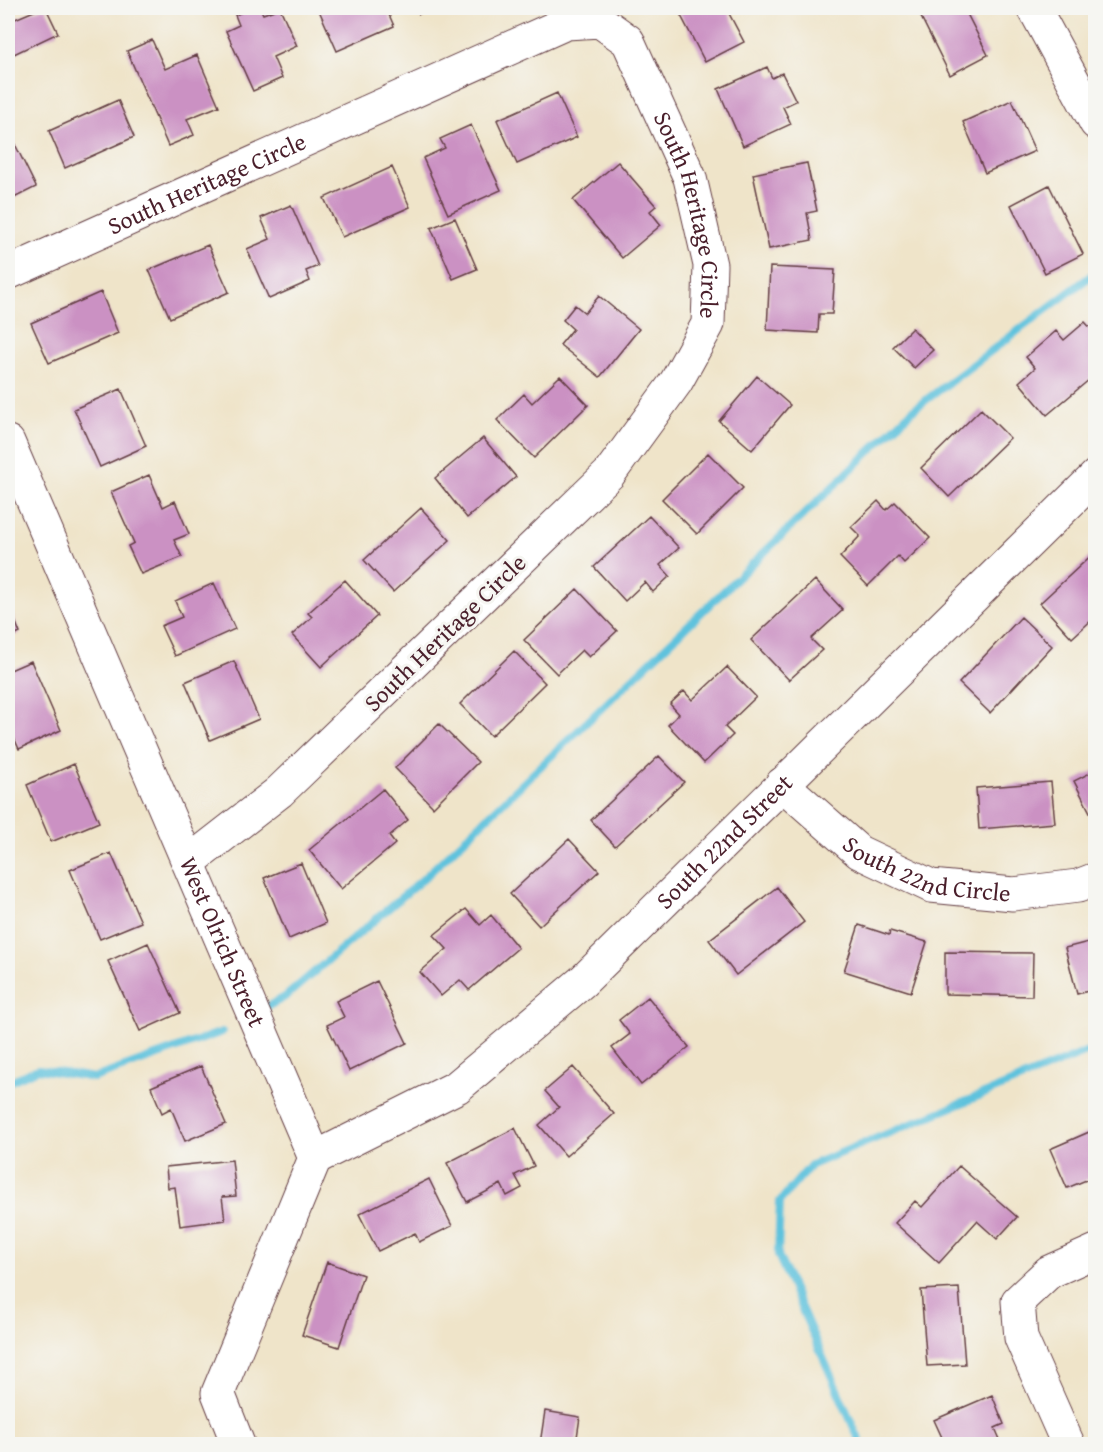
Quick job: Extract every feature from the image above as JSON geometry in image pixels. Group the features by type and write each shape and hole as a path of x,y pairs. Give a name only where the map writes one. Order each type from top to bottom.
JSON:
{"street":[{"path":"1034,8 1095,123"},
{"name":"South Heritage Circle","path":"8,273 566,23 600,21 628,41 690,178 710,265 708,324 676,382 609,474 279,792 189,862"},
{"name":"West Olrich Street","path":"8,442 19,506 189,862 315,1158"},
{"name":"South 22nd Street","path":"315,1158 457,1087 583,981 1095,476"},
{"name":"South 22nd Circle","path":"782,784 859,852 931,886 1013,894 1078,886 1095,879"},
{"path":"238,1444 218,1393 315,1158"},
{"path":"1068,1444 1021,1338 1018,1301 1049,1272 1095,1251"}],"building":[{"path":"46,8 58,33 14,54 8,41 8,22"},
{"path":"252,8 260,8 263,14 280,8 297,46 273,57 282,78 253,91 226,31 239,25 235,15"},
{"path":"318,8 386,8 394,26 337,51"},
{"path":"416,8 434,8 419,14"},
{"path":"677,8 726,8 744,42 705,62"},
{"path":"930,8 964,8 988,55 950,75 919,13"},
{"path":"152,40 165,69 197,55 219,106 187,119 194,135 168,146 127,51"},
{"path":"767,67 772,78 782,73 796,101 783,107 791,124 743,146 718,89"},
{"path":"557,93 577,137 517,164 497,120"},
{"path":"118,100 134,137 65,168 49,131"},
{"path":"1012,100 1035,151 985,173 963,122"},
{"path":"471,125 501,190 448,214 423,158 445,148 440,139"},
{"path":"8,130 36,187 8,201"},
{"path":"618,162 656,206 650,211 661,225 622,258 573,200"},
{"path":"807,163 817,211 807,213 812,240 769,249 753,174"},
{"path":"392,167 410,207 342,237 324,198"},
{"path":"1049,185 1083,254 1045,273 1011,205"},
{"path":"291,205 318,266 306,271 310,281 269,299 247,249 270,239 261,218"},
{"path":"455,218 477,269 453,279 431,228"},
{"path":"208,245 229,292 170,318 149,270"},
{"path":"770,267 835,270 832,314 819,314 818,333 767,330"},
{"path":"101,292 118,333 49,363 31,323"},
{"path":"599,296 639,329 600,377 560,345 573,329 563,320 575,305 585,313"},
{"path":"1085,322 1096,334 1096,374 1047,415 1019,382 1035,368 1026,357 1056,331 1064,340"},
{"path":"912,328 933,350 914,368 893,347"},
{"path":"560,376 588,405 534,458 497,420 524,394 532,403"},
{"path":"757,376 790,405 752,450 719,421"},
{"path":"121,389 146,446 100,467 74,409"},
{"path":"981,409 1010,438 949,497 921,468"},
{"path":"483,438 516,477 467,518 435,478"},
{"path":"708,453 743,488 697,534 662,499"},
{"path":"149,475 163,507 175,501 189,534 174,540 182,557 141,574 128,546 134,543 111,492"},
{"path":"878,501 886,510 895,502 930,538 904,563 898,556 868,586 840,557 860,536 851,527"},
{"path":"421,508 450,540 393,592 364,560"},
{"path":"649,516 679,548 660,565 670,576 653,592 645,582 625,601 594,567"},
{"path":"1096,551 1096,616 1072,638 1040,603"},
{"path":"345,580 377,616 321,667 292,635 312,617 308,613"},
{"path":"815,580 843,610 811,639 822,650 789,680 751,640"},
{"path":"214,583 235,629 175,656 161,626 182,617 175,601"},
{"path":"577,589 617,631 589,657 582,650 557,674 524,640"},
{"path":"8,603 20,633 8,638"},
{"path":"1021,617 1052,646 990,713 959,683"},
{"path":"514,651 545,683 491,736 460,704"},
{"path":"31,661 61,730 19,749 8,724 8,671"},
{"path":"234,661 259,719 210,740 185,682"},
{"path":"727,667 756,697 725,727 733,735 704,763 668,725 679,714 670,704 684,691 692,700"},
{"path":"439,724 478,762 433,807 395,768"},
{"path":"659,756 684,782 615,846 591,820"},
{"path":"74,764 99,822 51,842 27,785"},
{"path":"1096,770 1096,817 1093,818 1074,781"},
{"path":"1051,782 1055,823 979,829 976,788"},
{"path":"383,789 408,820 389,836 395,844 341,889 309,850"},
{"path":"569,839 599,871 539,926 510,894"},
{"path":"111,853 141,922 100,939 70,870"},
{"path":"301,863 326,923 289,939 264,878"},
{"path":"777,887 804,922 736,975 709,940"},
{"path":"466,909 480,925 491,915 518,948 469,990 460,980 441,996 420,972 447,949 434,935"},
{"path":"859,925 889,935 890,931 927,942 911,992 844,971"},
{"path":"1096,940 1096,989 1077,994 1065,948"},
{"path":"148,943 180,1013 140,1031 108,961"},
{"path":"945,952 1033,953 1032,996 945,994"},
{"path":"377,981 407,1043 349,1071 327,1025 344,1017 336,1001"},
{"path":"648,997 689,1047 641,1085 612,1048 630,1034 619,1020"},
{"path":"201,1066 226,1124 185,1141 171,1108 162,1113 151,1087"},
{"path":"573,1067 614,1114 566,1156 539,1125 559,1107 545,1091"},
{"path":"515,1128 534,1166 515,1175 522,1188 507,1196 501,1184 467,1202 447,1163"},
{"path":"1096,1129 1096,1176 1067,1188 1050,1149"},
{"path":"232,1160 236,1196 222,1197 225,1220 180,1226 175,1187 168,1188 166,1167"},
{"path":"959,1166 1017,1217 997,1239 977,1221 939,1263 895,1223 915,1201 922,1207"},
{"path":"429,1179 452,1226 419,1242 415,1233 378,1251 359,1214"},
{"path":"327,1262 363,1275 339,1347 302,1335"},
{"path":"959,1288 965,1364 927,1366 921,1290"},
{"path":"992,1395 1004,1424 995,1428 1002,1444 945,1444 934,1420"},
{"path":"545,1411 580,1417 576,1444 540,1444"}],"waterway":[{"path":"261,1010 285,997 424,878 914,409 1096,272"},
{"path":"8,1082 38,1069 94,1078 222,1032"},
{"path":"861,1444 778,1255 780,1201 811,1165 1096,1048"}]}
